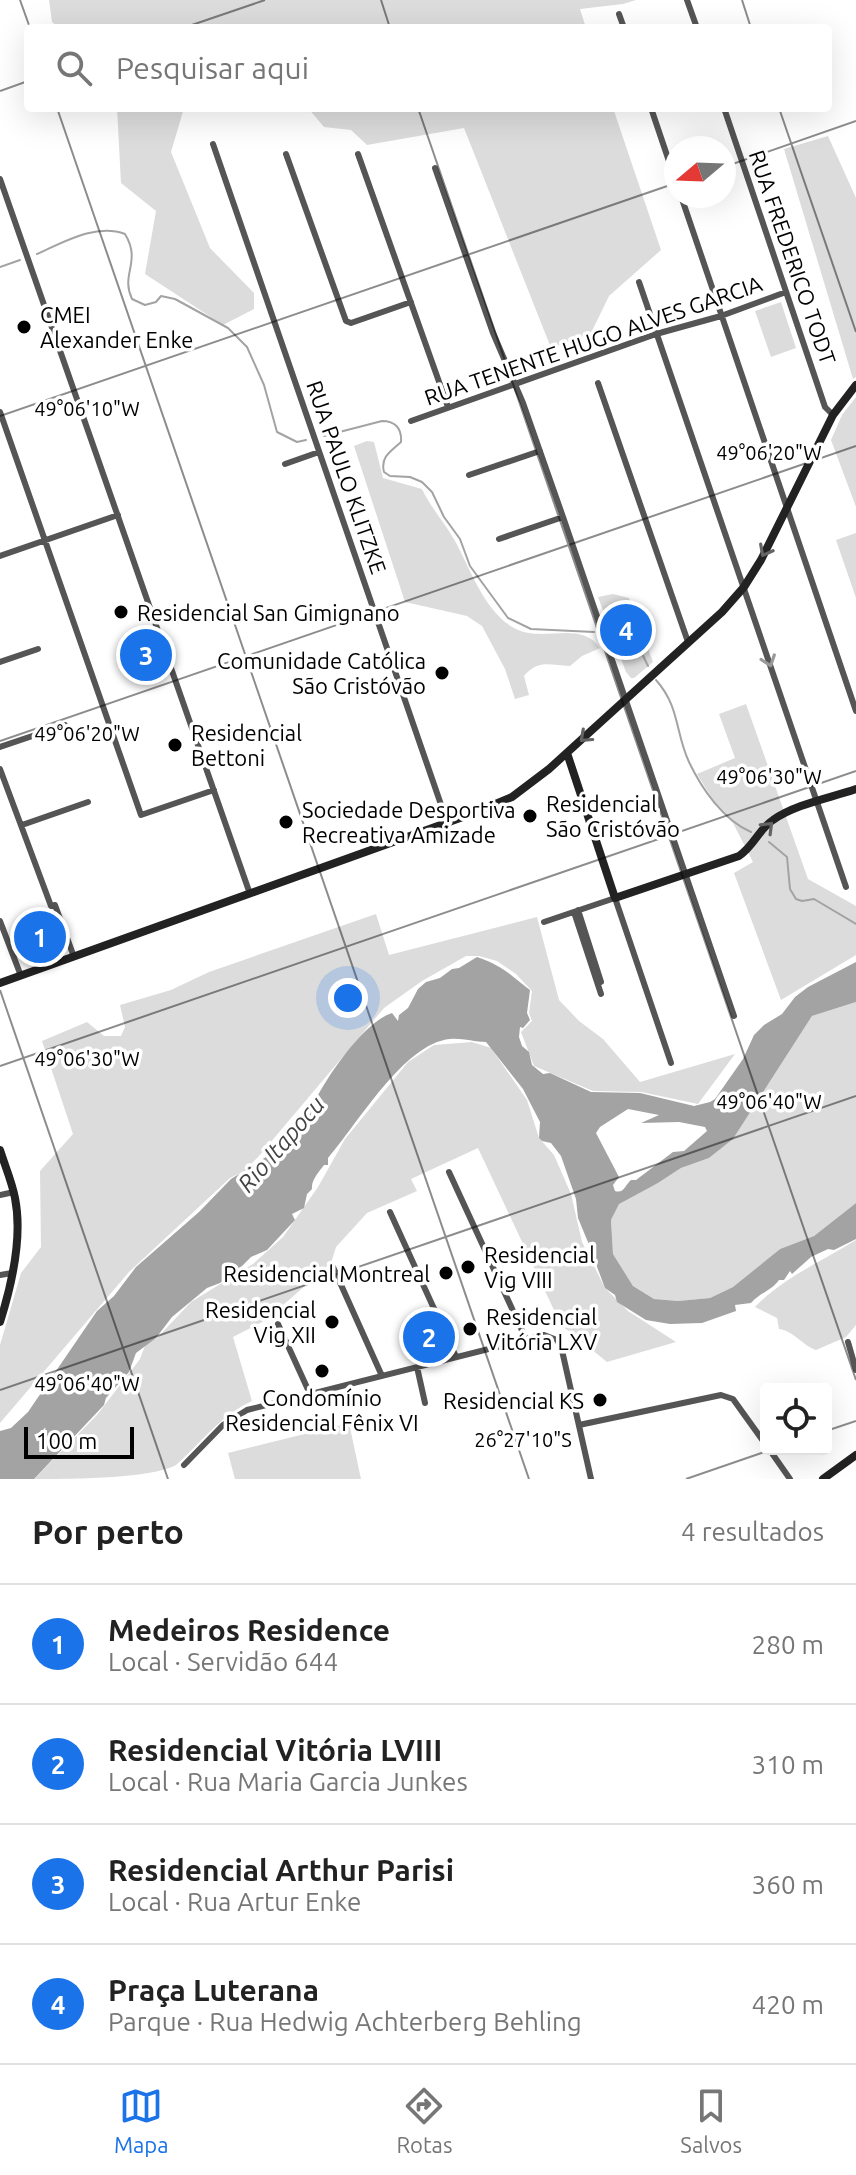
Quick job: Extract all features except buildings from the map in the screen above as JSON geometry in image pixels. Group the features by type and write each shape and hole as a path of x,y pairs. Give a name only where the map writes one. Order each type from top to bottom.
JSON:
{"main road":[{"path":"0,983 512,797 627,699 722,612 744,587 833,415 856,385"},
{"path":"567,753 615,898 739,856 752,846 774,819 856,789"},
{"path":"0,1150 13,1190 16,1228 12,1273 0,1322"},
{"path":"826,1478 856,1455"}],"street":[{"path":"687,0 696,24"},
{"path":"619,14 623,24"},
{"path":"654,112 664,144"},
{"name":"RUA FREDERICO TODT","path":"725,112 825,407 833,415"},
{"name":"RUA PAULO KLITZKE","path":"213,144 447,822"},
{"path":"286,154 346,321 351,323 411,302"},
{"path":"358,154 448,407"},
{"path":"435,168 493,333 540,451 734,1016"},
{"path":"0,179 4,203 118,515 250,894"},
{"path":"685,208 856,711"},
{"path":"639,282 846,887"},
{"name":"RUA TENENTE HUGO ALVES GARCIA","path":"411,421 656,334 721,316 786,292"},
{"path":"598,383 688,642"},
{"path":"0,412 141,815 214,790"},
{"path":"469,475 540,451"},
{"path":"285,464 319,452"},
{"path":"0,556 118,515"},
{"path":"499,539 563,517"},
{"path":"0,662 38,649"},
{"path":"0,747 65,725"},
{"path":"0,769 51,906 55,905 74,957"},
{"path":"22,825 88,802"},
{"path":"544,922 615,898 671,1063"},
{"path":"576,911 603,994"},
{"path":"0,921 21,976"},
{"path":"449,1172 526,1339"},
{"path":"0,1193 13,1190"},
{"path":"390,1212 456,1357"},
{"path":"333,1267 382,1376"},
{"path":"0,1275 12,1273"},
{"path":"278,1324 310,1394"},
{"path":"184,1465 237,1415 544,1335 557,1340 561,1346 591,1479"},
{"path":"848,1342 856,1370"},
{"path":"417,1367 425,1403"},
{"path":"579,1425 721,1395 733,1399 760,1436"},
{"path":"774,1455 790,1479"}],"shaded area":[{"path":"49,0 636,0 580,9 585,24 52,22"},
{"path":"117,112 183,112 171,152 210,248 254,293 254,309 223,325 145,274 156,211 121,183"},
{"path":"311,112 614,112 661,250 609,296 591,333 551,348 464,128 367,145 351,130 324,127"},
{"path":"828,136 856,198 856,377 853,379 784,149"},
{"path":"781,302 796,348 771,357 755,311"},
{"path":"856,397 856,507 831,440 842,415"},
{"path":"374,442 383,478 422,489 455,541 486,601 504,621 525,632 582,635 592,639 600,648 582,656 570,666 545,664 534,667 524,676 529,695 515,699 505,669 482,626 467,616 405,602 354,446"},
{"path":"856,533 856,598 836,540"},
{"path":"613,594 629,598 653,662 634,678 626,672 598,597"},
{"path":"746,704 808,879 856,906 856,955 781,1000 734,873 753,862 733,823 716,805 697,774 735,758 719,714"},
{"path":"376,914 389,955 537,917 559,1000 579,1021 603,1039 640,1082 735,1054 698,1104 641,1092 593,1091 534,1066 521,1032 532,1021 529,1013 532,991 516,974 497,961 466,956 422,981 384,1008 259,1156 244,1171 230,1178 129,1272 0,1423 0,1345 21,1273 41,1247 40,1171 73,1134 42,1041 87,1022 104,1036 121,1036 125,1027 120,1005 171,990 209,972"},
{"path":"477,957 500,967 530,990 527,1013 530,1020 523,1028 520,1027 519,1037 522,1046 529,1052 532,1065 543,1074 550,1073 591,1092 640,1093 694,1106 715,1099 743,1059 754,1035 782,1014 795,997 856,962 856,1002 812,1016 733,1139 709,1158 681,1168 619,1204 611,1220 613,1254 633,1286 654,1299 678,1301 710,1298 733,1287 780,1249 814,1236 856,1203 856,1239 811,1257 751,1303 735,1305 736,1311 702,1323 670,1324 646,1320 617,1302 615,1295 605,1288 590,1257 590,1247 578,1218 576,1199 561,1156 551,1143 539,1138 540,1122 523,1089 486,1042 450,1039 433,1044 399,1070 328,1158 328,1165 324,1165 314,1179 304,1208 292,1214 295,1220 267,1250 251,1257 220,1283 207,1288 172,1317 156,1338 136,1353 129,1372 106,1398 104,1405 34,1479 0,1479 0,1431 11,1428 28,1412 97,1311 114,1296 136,1267 199,1212 231,1179 285,1145 296,1134 300,1122 311,1113 309,1106 338,1064 370,1027 392,1013 398,1021 399,1015 408,1008 418,989 426,982","holes":["628,1109 659,1115 641,1123 679,1122 705,1127 707,1131 684,1151 673,1152 636,1180 631,1180 622,1190 615,1191 613,1185 619,1177 596,1133"]},
{"path":"856,1002 856,1203 814,1236 780,1249 733,1287 710,1298 678,1301 654,1299 633,1286 613,1254 611,1220 619,1203 681,1168 709,1158 733,1139 812,1016"},
{"path":"472,1042 491,1048 527,1100 539,1138 554,1155 571,1194 582,1242 605,1288 628,1311 676,1342 607,1362 561,1325 478,1148 411,1179 417,1191 367,1213 336,1247 331,1263 266,1320 233,1337 252,1401 221,1422 176,1465 129,1476 34,1479 97,1415 140,1359 146,1343 157,1338 191,1302 253,1264 283,1237 318,1187 345,1139 408,1062 434,1045"},
{"path":"856,1240 856,1325 846,1337 816,1350 779,1329 777,1318 755,1307 790,1278"},
{"path":"349,1423 361,1479 235,1479 228,1453"}],"waterway":[{"path":"37,254 92,232 125,234 132,252 128,282 132,299 145,305 156,302 161,296 175,299 228,328 247,347 264,385 277,432 297,442 306,440"},
{"path":"0,267 20,260"},
{"path":"324,436 382,421 394,424 399,429 401,442 385,458 384,472 390,476 410,477 422,482 432,492 444,517 460,539 470,566 508,618 531,629 594,632"},
{"path":"615,627 633,635 648,666"},
{"path":"656,680 669,700 689,762 700,783 731,820 751,832"},
{"path":"769,842 787,857 790,889 796,899 814,899 856,924"}],"place":[{"name":"CMEI Alexander Enke","path":"24,327"},
{"name":"Residencial San Gimignano","path":"121,612"},
{"name":"Praça Luterana","path":"626,630"},
{"name":"Residencial Arthur Parisi","path":"146,655"},
{"name":"Comunidade Católica São Cristóvão","path":"442,673"},
{"name":"Residencial Bettoni","path":"175,745"},
{"name":"Residencial São Cristóvão","path":"530,816"},
{"name":"Sociedade Desportiva Recreativa Amizade","path":"286,822"},
{"name":"Medeiros Residence","path":"40,937"},
{"name":"Residencial Vig VIII","path":"468,1267"},
{"name":"Residencial Montreal","path":"446,1273"},
{"name":"Residencial Vig XII","path":"332,1322"},
{"name":"Residencial Vitória LXV","path":"470,1329"},
{"name":"Residencial Vitória LVIII","path":"429,1337"},
{"name":"Condomínio Residencial Fênix VI","path":"322,1371"},
{"name":"Residencial KS","path":"600,1400"}],"water label":[{"name":"Rio Itapocu","path":"281,1144"}]}
